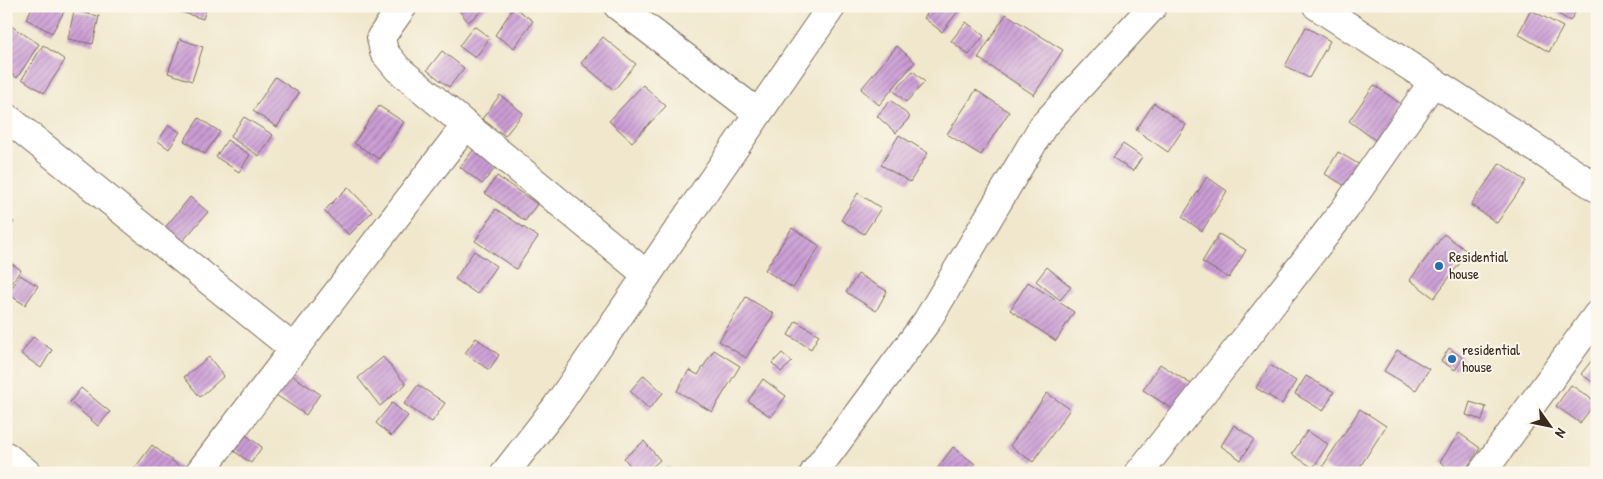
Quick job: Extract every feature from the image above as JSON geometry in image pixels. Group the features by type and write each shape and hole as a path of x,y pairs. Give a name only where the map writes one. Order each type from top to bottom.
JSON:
{"street":[{"path":"404,6 382,37 384,52 398,69 647,275"},
{"path":"618,6 758,113"},
{"path":"505,473 557,406 832,6"},
{"path":"814,473 926,321 1043,126 1153,6"},
{"path":"1316,6 1597,188"},
{"path":"1139,473 1250,334 1345,208 1432,82"},
{"path":"6,117 294,349"},
{"path":"199,473 466,125"},
{"path":"1482,473 1597,315"},
{"path":"6,456 27,473"}],"building":[{"path":"33,6 58,6 65,10 52,33 26,19"},
{"path":"173,6 207,6 203,19 172,9"},
{"path":"456,6 488,6 468,22"},
{"path":"933,6 962,6 942,32 924,18"},
{"path":"1545,6 1579,6 1570,21"},
{"path":"514,7 533,21 514,48 495,35"},
{"path":"1531,10 1563,27 1549,52 1518,34"},
{"path":"74,11 99,16 93,44 68,39"},
{"path":"1006,14 1063,50 1034,95 978,58"},
{"path":"966,22 984,36 969,55 951,41"},
{"path":"11,26 39,44 17,78 6,70 6,34"},
{"path":"474,26 490,38 475,58 459,46"},
{"path":"1306,27 1330,41 1309,78 1285,66"},
{"path":"603,37 636,64 614,90 581,63"},
{"path":"180,39 203,47 192,81 168,73"},
{"path":"43,45 65,60 44,93 22,79"},
{"path":"897,46 915,62 879,105 861,89"},
{"path":"442,51 464,68 449,87 427,70"},
{"path":"913,71 925,82 906,102 894,91"},
{"path":"275,77 299,93 277,127 253,111"},
{"path":"643,85 666,106 632,142 609,121"},
{"path":"1374,85 1401,104 1375,140 1349,121"},
{"path":"976,90 1009,112 981,155 947,134"},
{"path":"500,95 523,113 505,136 482,119"},
{"path":"891,100 910,117 896,133 877,116"},
{"path":"1154,103 1186,125 1168,152 1136,130"},
{"path":"379,106 404,122 379,159 354,143"},
{"path":"244,117 273,135 259,156 230,137"},
{"path":"199,118 220,132 205,154 184,141"},
{"path":"169,125 180,132 169,149 158,141"},
{"path":"899,135 928,153 910,182 881,165"},
{"path":"227,140 250,155 239,172 216,157"},
{"path":"1123,144 1142,157 1133,171 1113,158"},
{"path":"474,149 496,167 482,184 460,167"},
{"path":"1338,152 1365,168 1352,190 1325,174"},
{"path":"1500,163 1526,181 1497,223 1471,205"},
{"path":"497,176 537,204 525,221 485,193"},
{"path":"1207,177 1227,191 1202,231 1182,217"},
{"path":"348,187 372,212 349,235 324,211"},
{"path":"858,193 881,208 864,234 841,220"},
{"path":"190,197 208,212 181,243 164,229"},
{"path":"496,209 538,237 516,269 475,241"},
{"path":"6,216 14,222 6,233"},
{"path":"792,228 820,246 793,288 765,270"},
{"path":"1219,234 1246,250 1229,278 1202,262"},
{"name":"Residential house","path":"1444,234 1468,252 1434,298 1410,280"},
{"path":"474,251 496,266 477,294 455,279"},
{"path":"6,260 21,270 6,290"},
{"path":"1047,267 1071,287 1060,300 1036,281"},
{"path":"858,274 887,291 876,311 846,292"},
{"path":"20,275 38,286 25,305 8,294"},
{"path":"1028,282 1074,312 1056,341 1010,310"},
{"path":"746,297 774,314 746,358 719,341"},
{"path":"796,321 819,335 811,349 788,335"},
{"path":"33,337 52,350 41,368 21,354"},
{"path":"476,338 499,355 489,370 465,353"},
{"name":"residential house","path":"1449,348 1463,358 1455,370 1441,361"},
{"path":"714,350 740,366 712,412 677,391 689,370 698,375"},
{"name":"Residential house","path":"1397,350 1429,369 1416,390 1384,371"},
{"path":"782,353 792,362 781,372 772,363"},
{"path":"209,357 224,376 200,397 184,377"},
{"path":"383,357 406,384 380,406 358,378"},
{"path":"1592,360 1597,363 1597,378 1594,383 1581,374"},
{"path":"1160,364 1194,386 1177,412 1143,390"},
{"path":"1270,365 1296,381 1282,404 1256,388"},
{"path":"287,372 320,394 306,415 273,393"},
{"path":"644,375 663,393 649,409 630,391"},
{"path":"1306,376 1334,392 1323,411 1295,394"},
{"path":"763,379 786,396 771,417 748,401"},
{"path":"418,385 445,403 432,422 404,404"},
{"path":"1571,385 1596,402 1580,423 1556,406"},
{"path":"81,388 110,412 98,426 70,402"},
{"path":"1047,393 1070,409 1033,462 1010,446"},
{"name":"residential house","path":"1470,402 1486,407 1482,420 1466,415"},
{"path":"392,403 408,416 391,436 376,423"},
{"path":"1360,409 1386,426 1356,473 1334,473 1323,466"},
{"path":"1234,425 1254,439 1241,460 1221,446"},
{"path":"240,431 262,447 251,463 228,447"},
{"path":"1307,431 1328,444 1313,468 1292,454"},
{"path":"1459,433 1480,448 1463,473 1456,473 1440,462"},
{"path":"644,441 660,460 645,473 636,473 624,458"},
{"path":"152,445 183,469 180,473 131,473"},
{"path":"953,447 975,464 969,473 934,473"},
{"path":"667,467 674,473 662,473"}],"place":[{"name":"Residential house","path":"1439,266"},
{"name":"residential house","path":"1452,359"}]}
